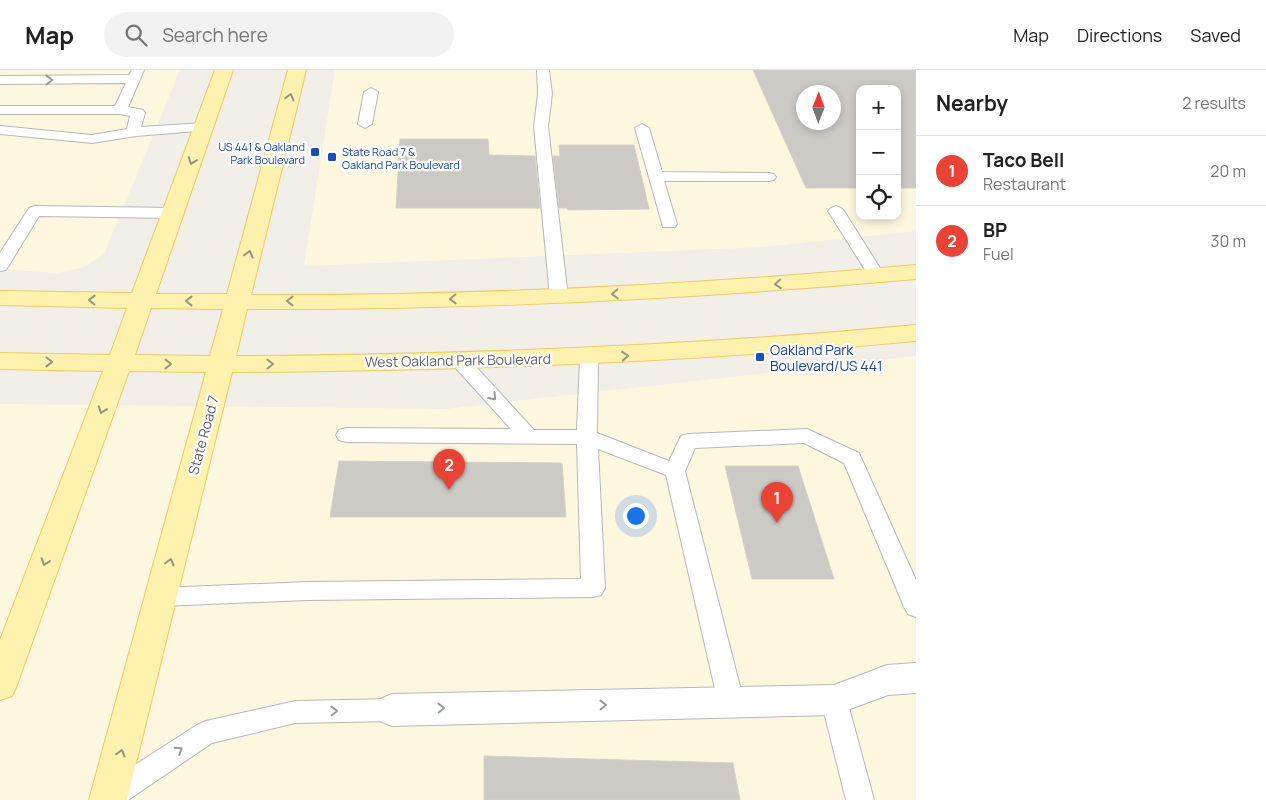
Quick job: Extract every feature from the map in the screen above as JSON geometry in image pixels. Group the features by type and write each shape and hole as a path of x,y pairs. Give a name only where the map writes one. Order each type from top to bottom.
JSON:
{"main road":[{"path":"0,685 119,364 224,70"},
{"name":"State Road 7","path":"109,798 297,70"},
{"path":"0,298 237,302 560,297 765,285 916,272"},
{"name":"West Oakland Park Boulevard","path":"0,361 222,364 589,358 750,348 916,333"}],"street":[{"path":"392,710 834,700 887,680 916,678"}],"lane":[{"path":"543,70 545,94 541,126 551,233 560,297"},
{"path":"0,80 136,74 120,110"},
{"path":"365,124 371,92"},
{"path":"0,110 120,110 138,113 133,132"},
{"path":"0,130 92,139 133,132 204,127"},
{"path":"642,128 669,224"},
{"path":"656,176 769,177"},
{"path":"0,266 34,211 172,213"},
{"path":"836,212 877,276"},
{"path":"161,597 308,592 593,588 587,438 589,358"},
{"path":"460,361 529,437"},
{"path":"346,435 587,438 675,471"},
{"path":"731,702 675,471 688,440 807,436 852,458 916,607"},
{"path":"834,700 860,800"},
{"path":"109,798 206,733 295,712 392,710"}],"shaded area":[{"path":"0,70 180,70 104,254 84,267 56,273 0,269"},
{"path":"335,70 916,70 916,231 763,247 304,266"},
{"path":"916,356 916,800 0,800 0,404 446,409"}],"building":[{"path":"753,70 916,70 916,188 901,188 901,85 856,85 856,188 806,188"},
{"path":"400,139 488,139 489,155 535,156 540,208 396,208"},
{"path":"559,145 634,145 649,209 568,210 567,208 559,208 553,156 560,156"},
{"path":"339,461 562,463 566,517 330,517"},
{"path":"725,466 798,466 834,579 752,579"},
{"path":"484,756 733,763 740,800 484,800"}],"place":[{"name":"US 441 & Oakland Park Boulevard","path":"315,152"},
{"name":"State Road 7 & Oakland Park Boulevard","path":"332,157"},
{"name":"Oakland Park Boulevard/US 441","path":"760,357"},
{"name":"BP","path":"449,490"},
{"name":"Taco Bell","path":"777,523"}]}
